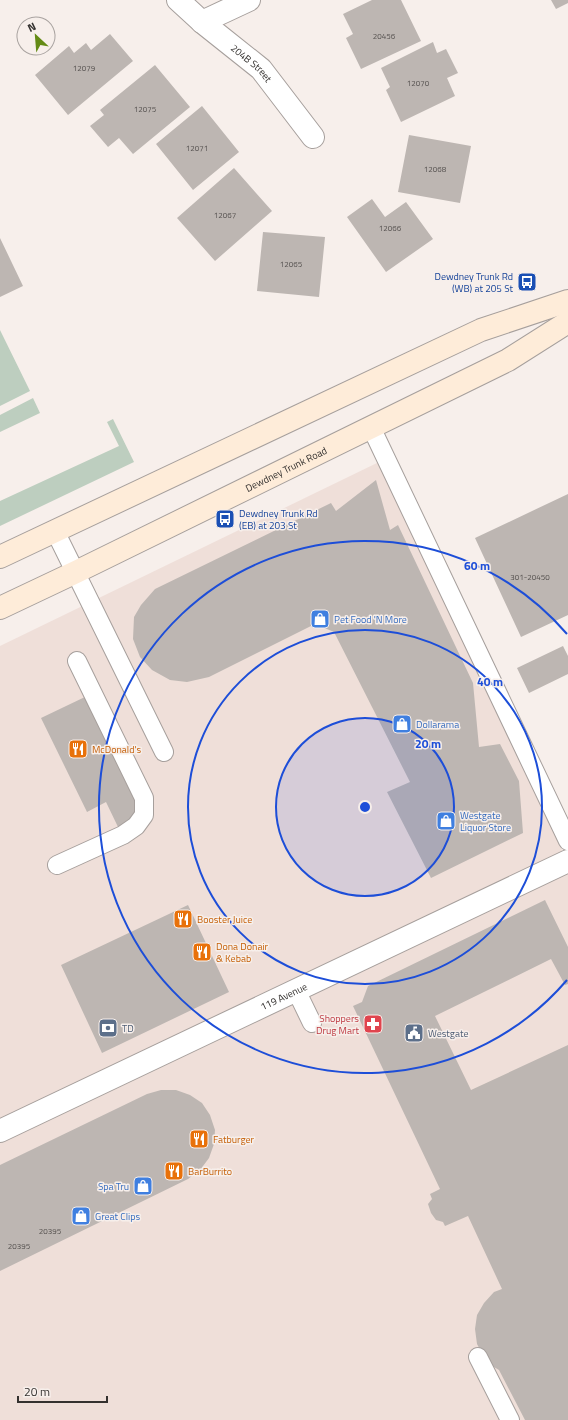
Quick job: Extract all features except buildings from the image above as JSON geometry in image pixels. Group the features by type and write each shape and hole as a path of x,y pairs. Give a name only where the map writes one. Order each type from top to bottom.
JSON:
{"main road":[{"path":"0,557 481,330 568,301"},
{"name":"Dewdney Trunk Road","path":"0,608 508,360 568,322"}],"street":[{"name":"204B Street","path":"178,0 202,22 261,69 313,137"},
{"path":"202,22 249,0"},
{"name":"119 Avenue","path":"0,1131 568,861"}],"lane":[{"path":"371,427 568,841"},
{"path":"55,531 164,752"},
{"path":"57,865 123,835 136,826 144,815 144,798 77,661"},
{"path":"296,990 312,1023"},
{"path":"478,1358 510,1420"}],"shaded area":[{"path":"379,462 568,863 568,1420 0,1420 0,646"}],"green space":[{"path":"0,330 30,391 0,406"},
{"path":"33,398 40,413 0,432 0,415"},
{"path":"113,419 134,462 0,526 0,501 119,446 107,422"}],"place":[{"name":"Dewdney Trunk Rd (WB) at 205 St","path":"527,282"},
{"name":"Dewdney Trunk Rd (EB) at 203 St","path":"225,519"},
{"name":"Pet Food 'N More","path":"320,619"},
{"name":"Dollarama","path":"402,724"},
{"name":"McDonald's","path":"78,749"},
{"name":"Westgate Liquor Store","path":"446,821"},
{"name":"Booster Juice","path":"183,919"},
{"name":"Dona Donair & Kebab","path":"202,952"},
{"name":"Shoppers Drug Mart","path":"373,1024"},
{"name":"TD","path":"108,1028"},
{"name":"Westgate","path":"414,1033"},
{"name":"Fatburger","path":"199,1139"},
{"name":"BarBurrito","path":"174,1171"},
{"name":"Spa Tru","path":"143,1186"},
{"name":"Great Clips","path":"81,1216"}]}
